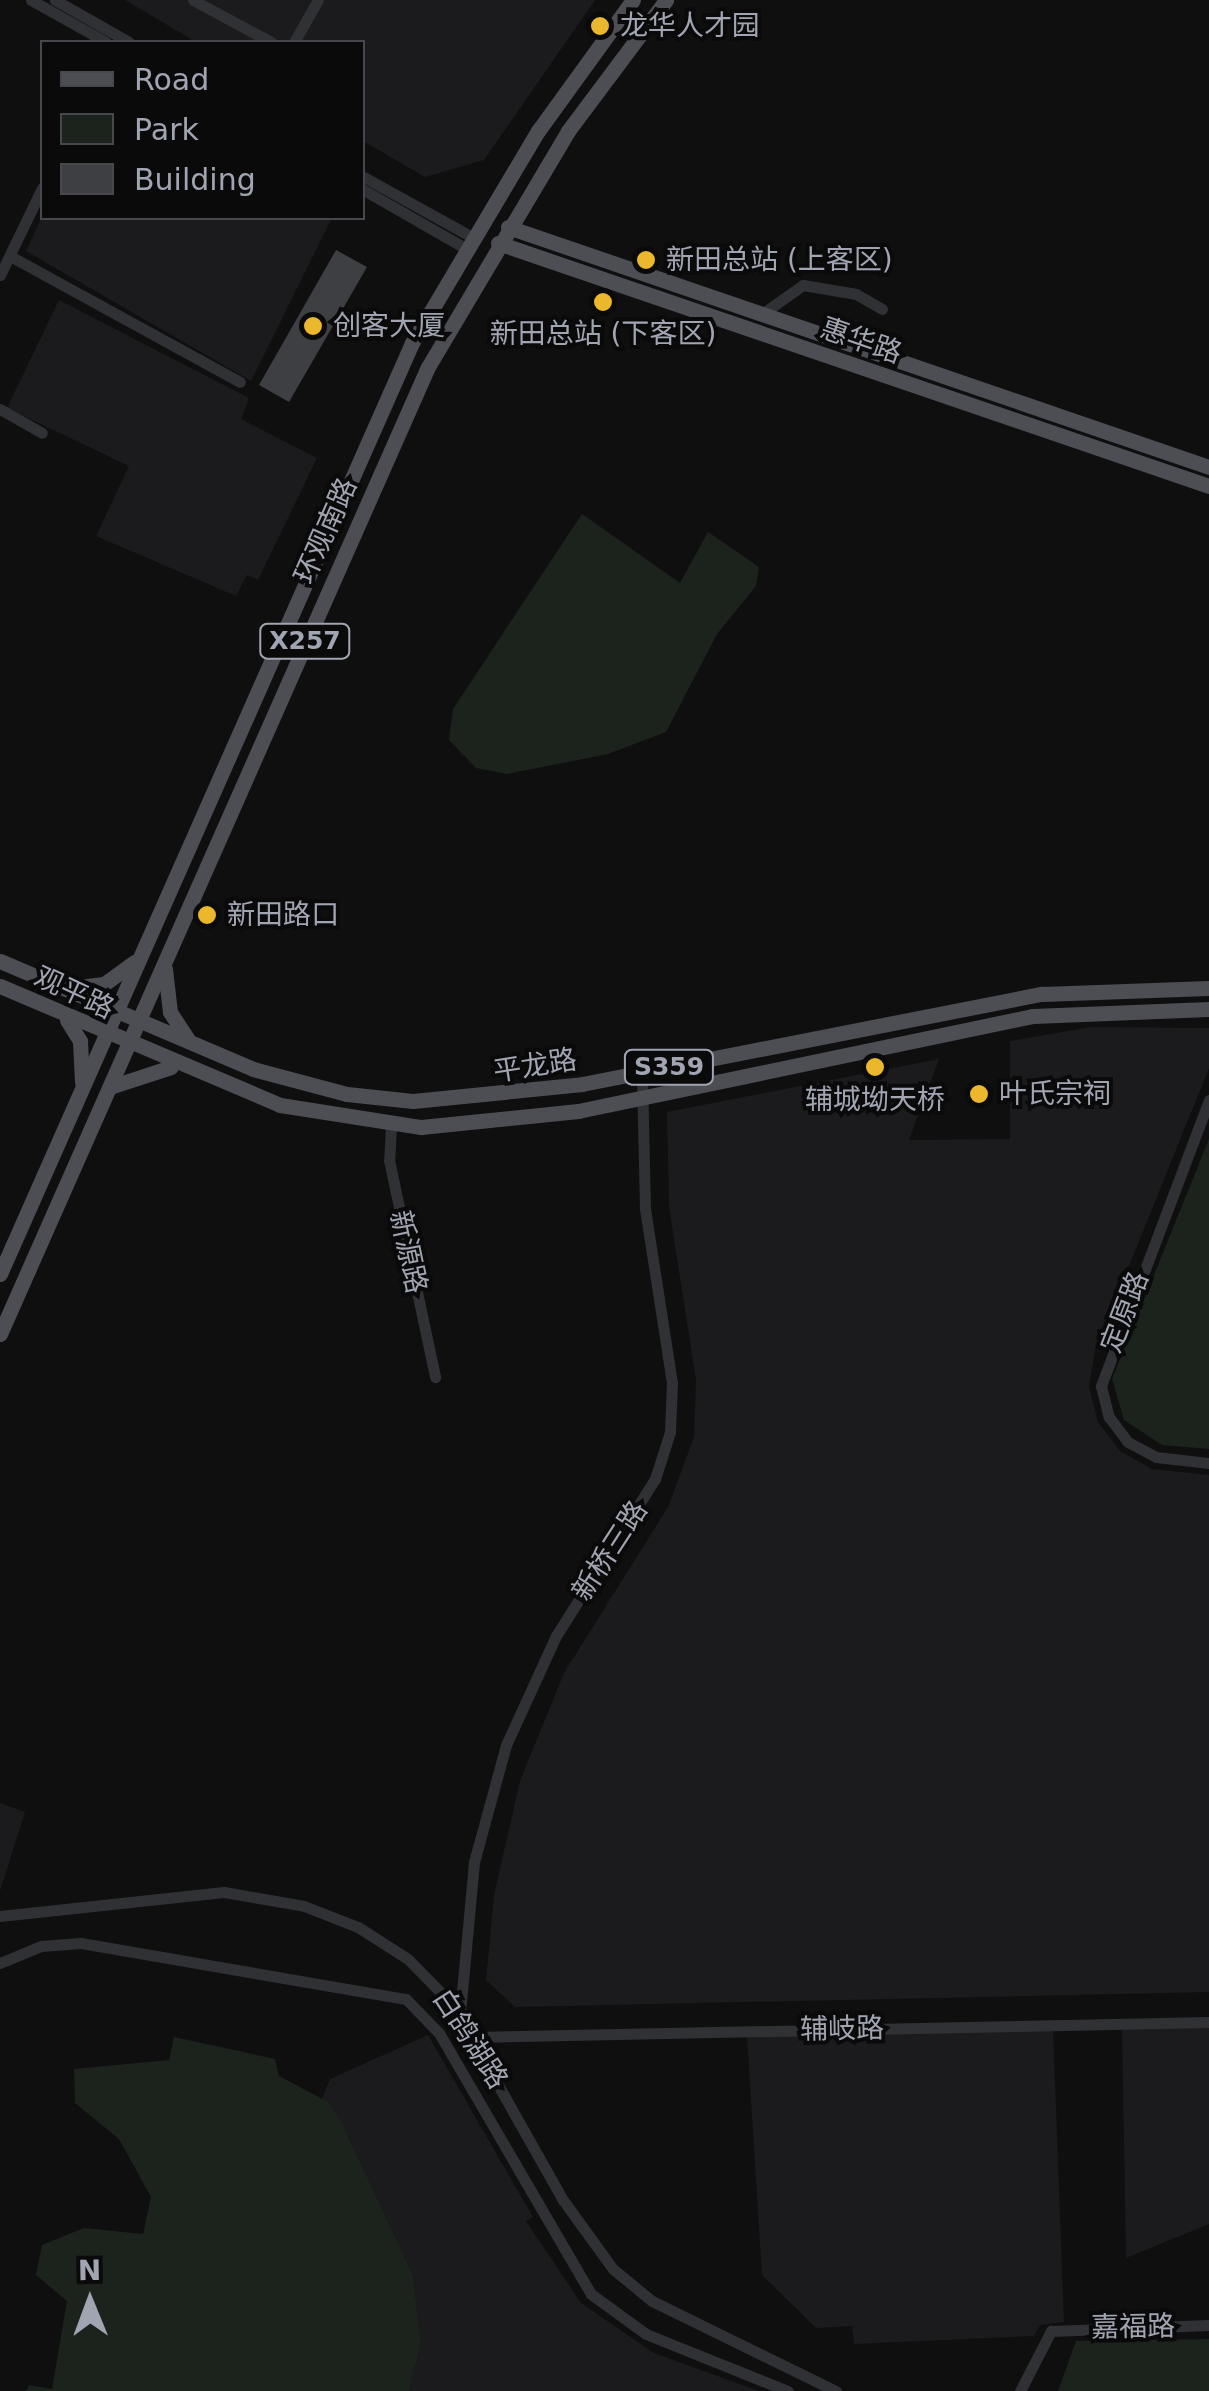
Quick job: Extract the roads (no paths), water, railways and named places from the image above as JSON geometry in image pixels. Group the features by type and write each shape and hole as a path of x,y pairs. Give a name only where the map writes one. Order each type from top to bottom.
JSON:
{"main road":[{"name":"环观南路","path":"0,1274 382,404 468,242 633,0"},
{"name":"环观南路","path":"0,1334 405,413 508,227 592,96 665,1"},
{"name":"惠华路","path":"508,227 1209,467"},
{"name":"惠华路","path":"498,244 1209,486"},
{"path":"56,986 104,984 140,956"},
{"path":"167,957 170,1012 199,1048"},
{"name":"观平路","path":"0,961 116,1012"},
{"name":"观平路","path":"0,986 128,1045"},
{"name":"平龙路","path":"116,1012 199,1048 318,1088 412,1101 510,1096 1042,994 1209,988"},
{"name":"平龙路","path":"128,1045 308,1113 390,1126 486,1125 642,1098 1033,1016 1209,1009"},
{"path":"64,1017 83,1057 80,1096"},
{"path":"110,1087 143,1070 182,1068"}],"street":[{"path":"31,0 111,40"},
{"path":"55,0 111,40"},
{"path":"193,0 267,40"},
{"path":"295,40 318,0"},
{"path":"365,178 468,242"},
{"path":"365,190 468,242"},
{"path":"0,275 40,192"},
{"path":"10,256 240,382"},
{"path":"762,314 803,285 856,294 882,309"},
{"path":"0,409 42,433"},
{"name":"新桥三路","path":"460,2015 469,1891 506,1745 556,1636 655,1480 670,1432 672,1383 644,1209 642,1072"},
{"name":"定原路","path":"1209,1100 1101,1386 1109,1417 1128,1442 1156,1457 1209,1462"},
{"name":"新源路","path":"390,1126 389,1160 435,1377"},
{"name":"白鸽湖路","path":"0,1916 201,1892 276,1899 384,1942 460,2015 563,2200 614,2269 664,2308 836,2391"},
{"path":"0,1963 42,1946 81,1943 406,1998 439,2033 590,2294 646,2334 788,2391"},
{"name":"辅岐路","path":"474,2037 1209,2022"},
{"name":"嘉福路","path":"1020,2391 1043,2337 1057,2329 1209,2325"}],"place":[{"name":"龙华人才园","path":"600,26"},
{"name":"新田总站 (上客区)","path":"646,260"},
{"name":"新田总站 (下客区)","path":"603,302"},
{"name":"创客大厦","path":"313,326"},
{"name":"新田路口","path":"207,915"},
{"name":"辅城坳天桥","path":"875,1067"},
{"name":"叶氏宗祠","path":"979,1094"}]}
